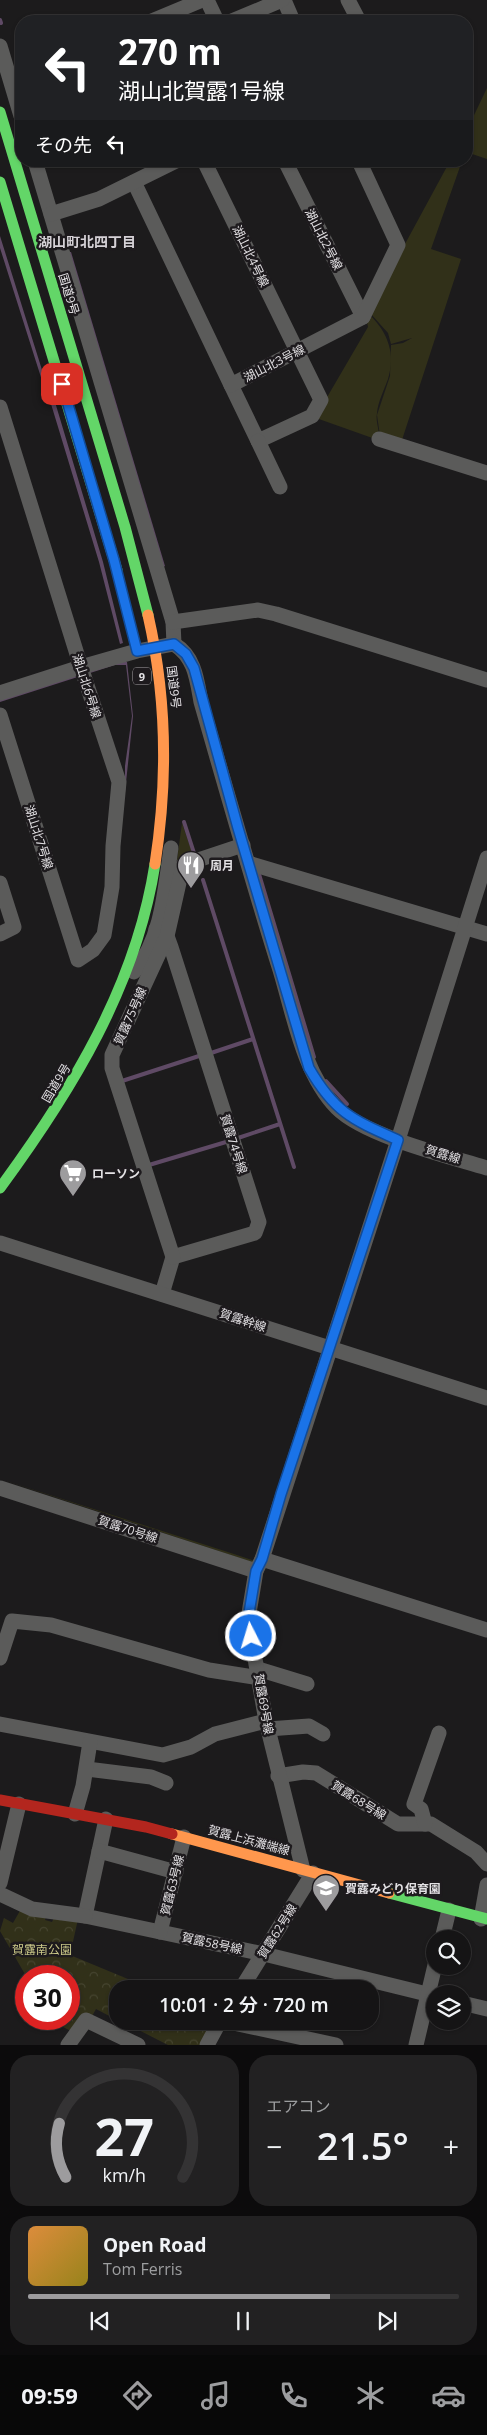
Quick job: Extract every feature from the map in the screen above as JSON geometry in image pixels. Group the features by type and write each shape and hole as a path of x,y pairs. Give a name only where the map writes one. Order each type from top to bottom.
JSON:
{"main road":[{"name":"国道9号","path":"0,112 15,162"},
{"name":"国道9号","path":"0,1188 39,1135 74,1080 98,1038 117,993 137,935 147,896 162,806 164,723 154,647 125,526 17,167"},
{"path":"0,182 120,579"},
{"name":"賀露上浜灘端線","path":"0,1800 106,1819 184,1837 484,1919"}],"street":[{"path":"166,15 202,0"},
{"path":"207,0 214,15"},
{"path":"348,0 356,15"},
{"path":"248,15 287,1 292,15"},
{"path":"0,46 15,75"},
{"path":"0,693 137,651 174,644 173,622 37,167"},
{"path":"51,214 99,199 164,167"},
{"name":"湖山北4号線","path":"207,167 321,400 312,416 258,441"},
{"name":"湖山北2号線","path":"288,167 363,317"},
{"path":"362,167 398,245 363,317"},
{"name":"湖山北3号線","path":"134,182 231,385 363,317"},
{"path":"231,385 280,487"},
{"name":"湖山北6号線","path":"0,407 119,782 113,846 112,887 104,935 93,950 78,960"},
{"path":"378,439 487,474"},
{"path":"173,622 258,610 487,680"},
{"name":"賀露線","path":"174,644 186,654 194,668 248,863 309,1068 321,1089 338,1109 357,1122 398,1140 487,1168"},
{"name":"湖山北7号線","path":"0,715 78,960"},
{"path":"162,806 173,830 173,880"},
{"name":"賀露75号線","path":"173,1257 112,1068 112,1062 116,1046 162,932 173,880 183,864 243,845"},
{"name":"賀露69号線","path":"308,1871 278,1776 248,1619 259,1565 398,1140 487,858"},
{"path":"248,863 487,934"},
{"path":"0,883 14,927 0,934"},
{"path":"117,993 162,932"},
{"name":"賀露74号線","path":"162,932 259,1222 255,1234 173,1257"},
{"name":"賀露幹線","path":"0,1242 487,1398"},
{"path":"162,1294 173,1257"},
{"name":"賀露70号線","path":"0,1488 487,1630"},
{"path":"0,1658 6,1621 51,1626 209,1670 259,1673 307,1684"},
{"path":"0,1724 163,1755 191,1747 215,1734 267,1725 309,1726 323,1734"},
{"path":"426,1824 421,1809 414,1804 439,1733"},
{"path":"75,1814 86,1769 90,1742"},
{"path":"86,1769 151,1777 166,1784"},
{"name":"賀露68号線","path":"278,1776 313,1772 398,1824 431,1824 476,1852 487,1863"},
{"path":"0,1883 19,1804"},
{"path":"85,1916 106,1819"},
{"name":"賀露63号線","path":"160,1932 184,1837"},
{"path":"99,1852 176,1872"},
{"name":"賀露62号線","path":"247,1980 264,1954 308,1871"},
{"path":"484,1919 487,1885"},
{"name":"賀露58号線","path":"0,1894 32,1909 85,1916 264,1954 426,1994"},
{"path":"444,1930 449,1910"},
{"path":"471,2005 487,2009"},
{"path":"416,2045 426,2012"},
{"path":"68,2045 86,2020 138,2045"},
{"path":"207,2045 215,2030"},
{"path":"266,2030 336,2045"}],"green space":[{"path":"487,88 487,159 473,154 473,117"},
{"path":"447,167 460,167 431,249 461,259 401,443 380,436 377,415 390,376 391,345 403,343 412,338 391,344 388,333 371,314 405,244"},
{"path":"370,315 382,329 391,353 388,379 378,409 378,440 316,418 368,327 367,322"},
{"path":"182,823 193,855 177,860"},
{"path":"0,1479 234,1554 255,1561 255,1563"},
{"name":"賀露南公園","path":"21,1909 46,1916 45,1920 52,1922 54,1918 78,1919 70,1955 130,1980 109,1980 109,2016 96,2009 91,2018 80,2027 80,1965 20,1965 0,1931 4,1918 13,1923"},
{"path":"139,2030 210,2030 201,2045 168,2045"}],"shaded area":[{"path":"0,236 48,389 52,392 103,562 123,643 120,644 99,562 48,394 45,390 0,248"},
{"path":"69,252 71,252 165,566 163,567"},
{"path":"115,661 127,662 133,716 125,792 125,766 132,716 126,665 115,665 0,702 0,698"}],"waterway":[{"path":"184,822 194,853"},
{"path":"259,874 314,1057"},
{"path":"203,880 294,1167"},
{"path":"211,1053 253,1039"},
{"path":"122,1081 199,1056"},
{"path":"326,1081 347,1104"},
{"path":"238,1138 280,1124"},
{"path":"149,1165 226,1142"}],"traffic: fast":[{"path":"0,112 15,162"},
{"path":"17,167 125,527 148,615"},
{"path":"0,182 117,570"},
{"path":"0,1188 27,1151 76,1075 117,994 133,952 146,909 155,864"},
{"path":"389,1893 487,1919"}],"traffic: slow":[{"path":"148,615 159,677 164,739 162,801 155,864"},
{"path":"172,1834 389,1893"}],"traffic: jam":[{"path":"0,1800 146,1827 172,1834"}],"place":[{"name":"周月","path":"191,889"},
{"name":"ローソン","path":"73,1197"},
{"name":"賀露みどり保育園","path":"326,1912"}],"district":[{"name":"湖山町北四丁目","path":"87,241"}],"route":[{"path":"62,384 122,588 137,651 174,644 186,654 194,668 238,828 309,1068 321,1089 338,1109 357,1122 398,1140 281,1494 262,1559 256,1571 248,1619 251,1636"}]}
